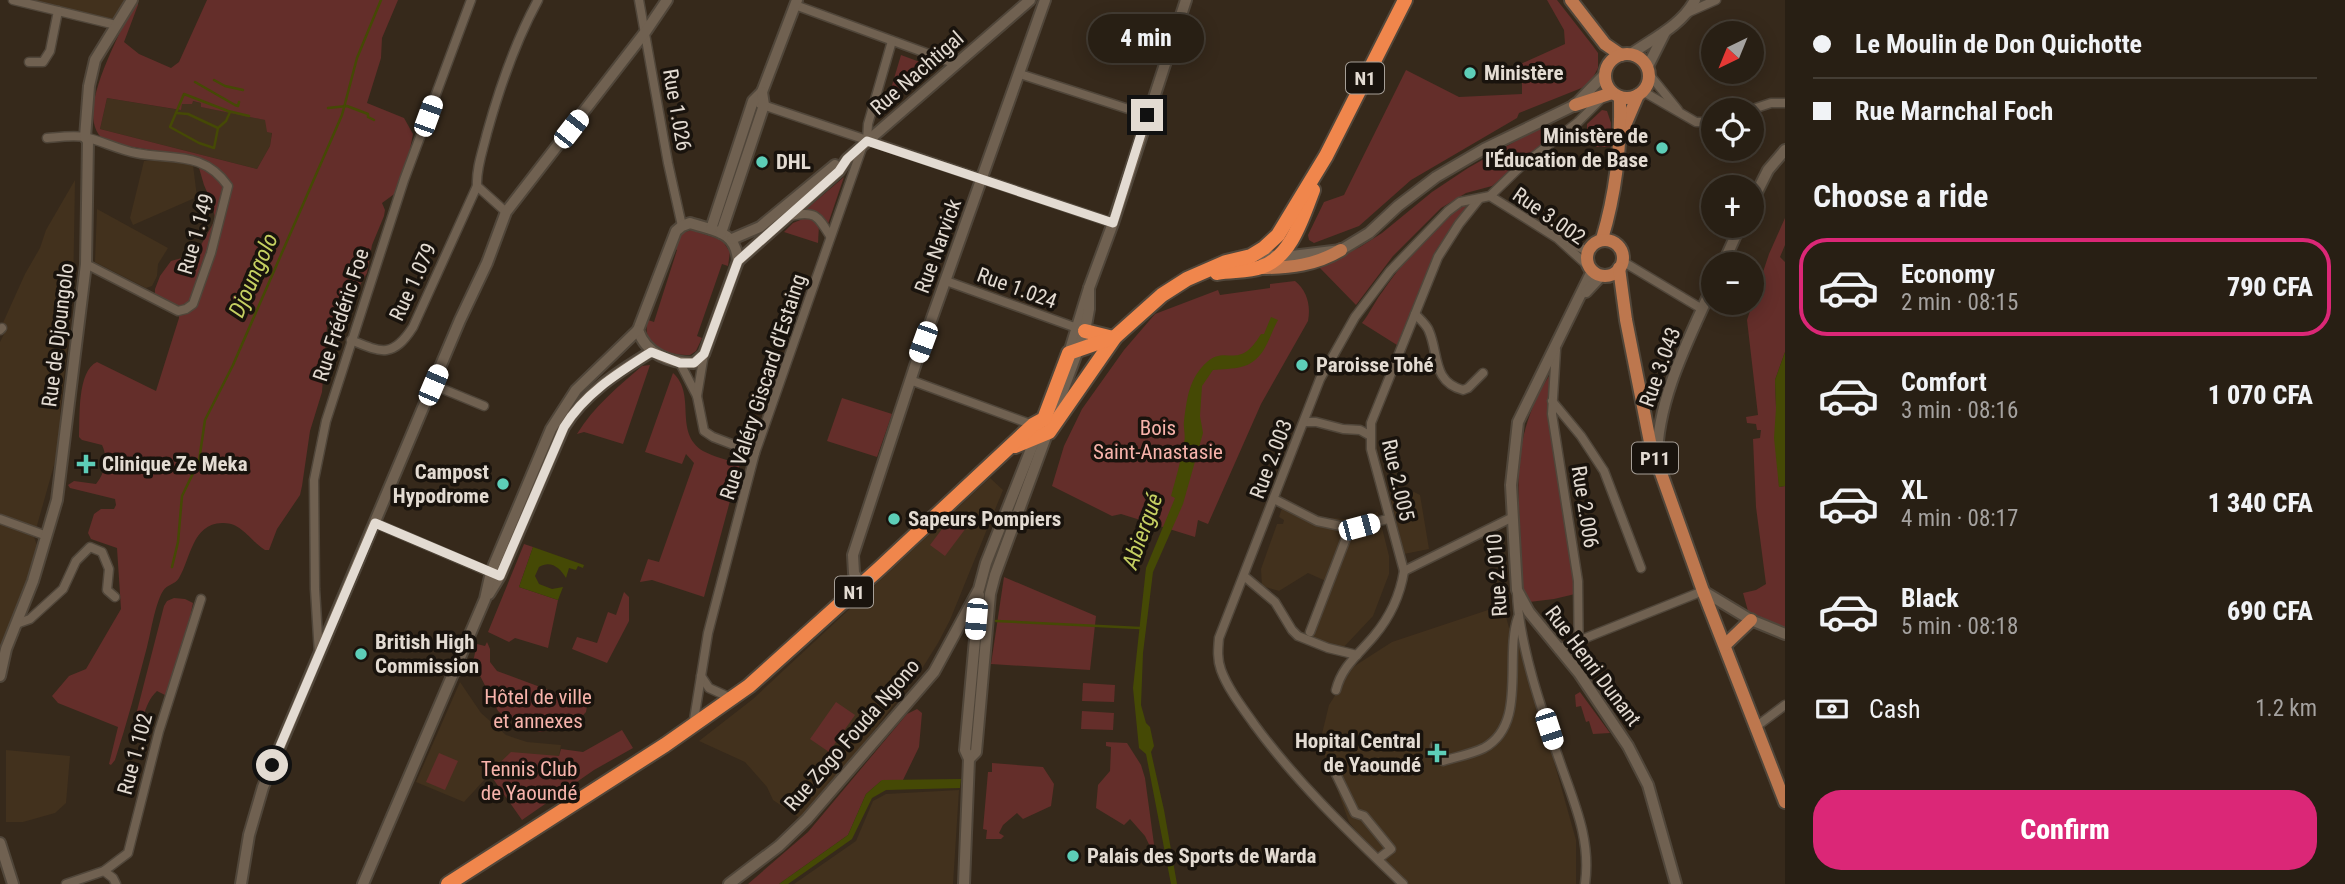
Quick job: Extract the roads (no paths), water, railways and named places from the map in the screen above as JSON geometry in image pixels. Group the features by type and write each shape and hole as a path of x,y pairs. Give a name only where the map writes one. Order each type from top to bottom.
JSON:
{"highway":[{"name":"N1","path":"449,884 693,726 749,686 1007,449 1069,406 1114,337 1156,300 1187,279 1226,262 1251,256 1264,248 1285,226 1326,156 1405,0"},
{"name":"N1","path":"1187,279 1230,270 1261,268 1273,262 1289,244 1295,232 1326,156"},
{"path":"1081,330 1114,337"},
{"name":"N1","path":"1074,352 1114,337"},
{"path":"1040,428 1074,352"}],"main road":[{"path":"241,884 249,835 263,787 460,320 487,263 506,212 667,0"},
{"name":"Rue Nachtigal","path":"738,261 839,171 847,159 1030,0"},
{"name":"Rue Narvick","path":"861,585 854,573 853,555 910,380 1045,0"},
{"path":"1074,352 1089,288 1186,0"},
{"path":"1571,0 1605,44 1644,61 1648,71 1648,85 1641,93 1620,137"},
{"path":"1575,105 1606,69 1665,32 1689,12 1695,0"},
{"name":"Rue de Djoungolo","path":"0,676 6,649 47,536 57,500 86,264 88,141 85,137 89,86 93,67 127,2"},
{"path":"716,231 762,92 796,3"},
{"path":"1648,71 1665,32"},
{"path":"1602,239 1612,206 1620,137 1608,88 1605,44"},
{"path":"1261,268 1306,265 1325,260 1369,233 1398,206 1436,177 1484,149 1575,105 1612,96 1633,98 1641,93"},
{"path":"1764,178 1785,150"},
{"path":"732,239 760,227 835,165 847,159"},
{"path":"1612,206 1615,243"},
{"path":"496,574 551,429 576,390 638,330 676,231 690,223 732,239 738,261 704,354 694,363 680,363 651,352 642,343 638,330"},
{"path":"1602,239 1615,243 1622,251 1606,269 1588,251 1594,243 1602,239"},
{"path":"1251,256 1341,250"},
{"name":"Rue 2.010","path":"1517,590 1511,485 1518,422 1581,296 1606,269"},
{"name":"P11","path":"1606,269 1626,320 1657,465 1785,802"},
{"name":"Rue 3.043","path":"1657,465 1662,414 1671,384 1701,311"},
{"path":"363,884 485,599 564,427 572,414 603,384 651,352"},
{"name":"Rue Zogo Fouda Ngono","path":"729,884 779,846 807,819 934,672 995,575 1040,428"},
{"name":"Rue Zogo Fouda Ngono","path":"985,592 986,563 1040,428"},
{"name":"Rue Henri Dunant","path":"1517,590 1529,612 1579,673 1629,746 1648,785 1675,884"},
{"path":"1703,591 1751,620 1785,634"},
{"path":"964,884 969,759 965,750 973,647 985,592"},
{"path":"969,759 976,752 985,651 985,592"},
{"path":"1725,645 1751,620"},
{"path":"949,646 957,644 985,651"},
{"path":"0,843 13,884"}],"street":[{"path":"13,0 116,25"},
{"name":"Rue Frédéric Foe","path":"319,655 314,589 314,480 326,421 404,180 471,0"},
{"name":"Rue 1.079","path":"351,340 382,350 396,349 403,343 412,327 477,186 478,170 499,86 521,30 538,0"},
{"name":"Rue 1.026","path":"639,0 668,166 682,226"},
{"path":"1689,12 1716,0"},
{"path":"796,3 956,64"},
{"path":"29,62 43,62 50,51 58,11"},
{"name":"Rue Valéry Giscard d'Estaing","path":"693,726 709,633 755,453 865,143 892,41"},
{"path":"1648,71 1680,113"},
{"path":"1020,74 1147,115"},
{"path":"1641,93 1696,122 1701,122"},
{"path":"1490,196 1519,168 1612,96"},
{"path":"759,103 865,143 1113,223"},
{"path":"1764,105 1785,103"},
{"path":"47,138 85,137"},
{"name":"Rue 1.149","path":"85,137 137,153 177,156 204,164 219,173 228,186 211,253 192,304 186,309 178,311 86,264"},
{"path":"477,186 506,212"},
{"name":"Rue 2.003","path":"1404,884 1324,807 1292,771 1242,708 1221,670 1217,653 1219,638 1320,379 1355,317 1390,271 1448,211 1460,202 1490,196"},
{"name":"Rue 3.002","path":"1490,196 1606,269 1701,309"},
{"name":"Rue 2.005","path":"1404,571 1388,519 1369,435 1371,423 1438,257 1480,198"},
{"path":"787,217 805,214 816,216 830,236"},
{"path":"1557,238 1588,251"},
{"name":"Rue 1.024","path":"946,281 1081,330"},
{"path":"1415,314 1429,329 1438,371 1448,382 1463,390 1483,373"},
{"name":"Rue 2.006","path":"1556,347 1552,401 1578,581 1579,673"},
{"path":"697,396 704,354"},
{"path":"680,363 697,396 704,430 755,453"},
{"path":"910,380 1040,428"},
{"path":"433,385 484,406"},
{"path":"1552,401 1581,436 1604,471 1641,568"},
{"path":"1304,422 1360,430 1369,435"},
{"path":"1274,499 1317,521 1350,528 1388,519"},
{"path":"1336,690 1345,667 1391,612 1401,590 1404,571 1513,517"},
{"path":"0,519 47,536"},
{"path":"375,523 496,574"},
{"path":"1310,632 1350,528"},
{"path":"16,624 30,619 63,589 76,561 90,547 102,552 109,569 107,590 115,597"},
{"path":"1244,576 1275,603 1298,636 1328,648 1357,655"},
{"name":"Rue 2.010","path":"1517,590 1518,617 1542,709 1586,841 1585,884"},
{"path":"1558,649 1703,591"},
{"name":"Rue 1.102","path":"66,884 104,871 128,853 159,731 201,599"},
{"path":"1435,746 1437,757 1443,761 1483,748 1507,722 1512,698 1513,643 1518,617"},
{"path":"701,676 709,688 732,698"},
{"path":"1757,726 1785,705"},
{"path":"1334,771 1355,813 1364,816 1391,849 1378,859"},
{"path":"104,871 116,884"}],"waterway":[{"name":"Djoungolo","path":"172,567 178,542 182,496 199,461 205,420 233,365 342,115 357,58 381,0"},
{"path":"214,80 243,90"},
{"path":"195,82 235,105 238,106 239,102"},
{"path":"230,112 226,121 218,128 214,148 170,127 184,94 249,116"},
{"path":"328,108 347,106 368,114 368,117 374,120"},
{"path":"176,113 188,114 218,128"},
{"path":"996,621 1140,628"}],"place":[{"name":"Ministère","path":"1470,73"},
{"name":"Ministère de l'Éducation de Base","path":"1662,148"},
{"name":"DHL","path":"762,162"},
{"name":"Paroisse Tohé","path":"1302,365"},
{"name":"Clinique Ze Meka","path":"86,464"},
{"name":"Campost Hypodrome","path":"503,484"},
{"name":"Sapeurs Pompiers","path":"894,519"},
{"name":"British High Commission","path":"361,654"},
{"name":"Hopital Central de Yaoundé","path":"1437,753"},
{"name":"Palais des Sports de Warda","path":"1073,856"}],"park label":[{"name":"Bois Saint-Anastasie","path":"1158,440"},
{"name":"Hôtel de ville et annexes","path":"538,709"},
{"name":"Tennis Club de Yaoundé","path":"529,781"}],"water label":[{"name":"Abiergué","path":"1142,531"}]}
